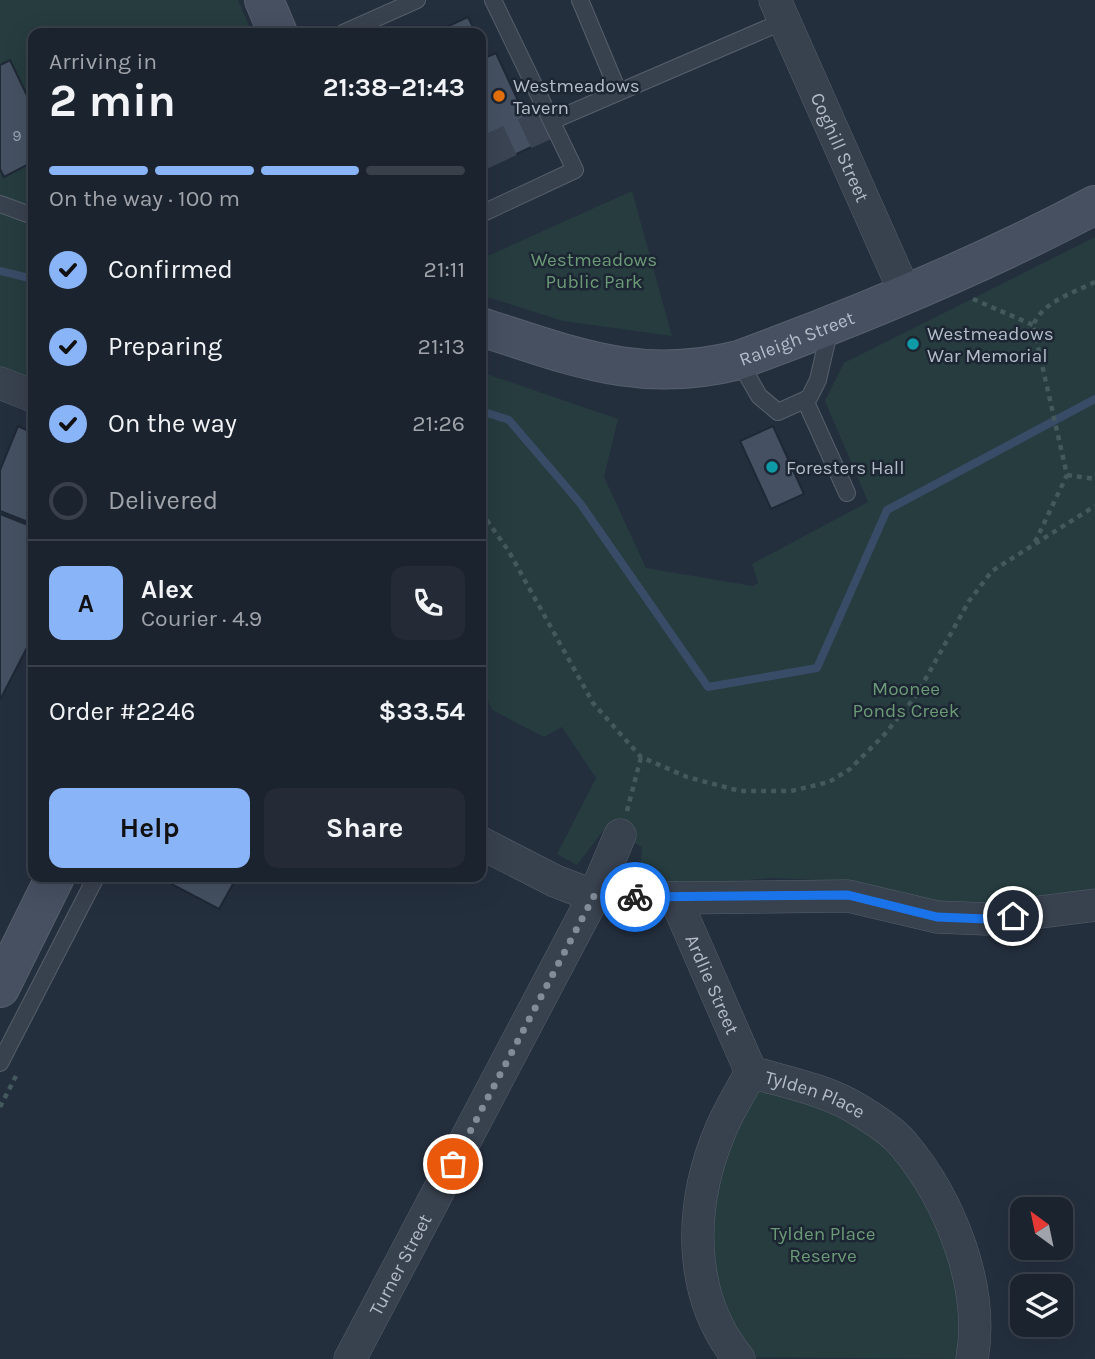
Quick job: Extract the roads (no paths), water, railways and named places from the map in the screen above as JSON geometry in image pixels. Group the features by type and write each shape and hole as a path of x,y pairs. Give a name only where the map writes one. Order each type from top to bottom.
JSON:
{"street":[{"path":"264,0 276,28"},
{"name":"Coghill Street","path":"779,10 922,288"},
{"name":"Raleigh Street","path":"486,328 620,368 688,371 739,360 922,288 1009,249 1095,205"},
{"path":"0,383 28,394"},
{"name":"Turner Street","path":"350,1359 594,896 620,835"},
{"path":"486,846 555,881 594,896 675,898 848,895 937,917 986,919 1095,905"},
{"path":"0,988 53,882"},
{"name":"Ardlie Street","path":"675,898 751,1072"},
{"name":"Tylden Place","path":"739,1359 712,1314 702,1281 696,1241 701,1195 720,1130 751,1072 806,1088 856,1108 902,1142 934,1184 957,1243 972,1290 972,1359"}],"lane":[{"path":"353,28 417,0"},
{"path":"486,212 575,170 493,0"},
{"path":"580,0 618,91"},
{"path":"552,121 779,10"},
{"path":"0,204 28,214"},
{"path":"739,360 759,396 778,412 805,400 818,380 831,325"},
{"path":"805,400 847,493"},
{"path":"0,1063 93,882"}],"waterway":[{"name":"Moonee Ponds Creek","path":"0,271 28,278"},
{"name":"Moonee Ponds Creek","path":"486,413 509,420 580,503 708,687 817,668 887,510 1095,399"}],"tunnel":[{"path":"486,152 552,121"}],"place":[{"name":"Westmeadows Tavern","path":"499,96"},
{"name":"Westmeadows War Memorial","path":"913,344"},
{"name":"Foresters Hall","path":"772,467"}],"park label":[{"name":"Westmeadows Public Park","path":"594,270"},
{"name":"Tylden Place Reserve","path":"823,1244"}]}
